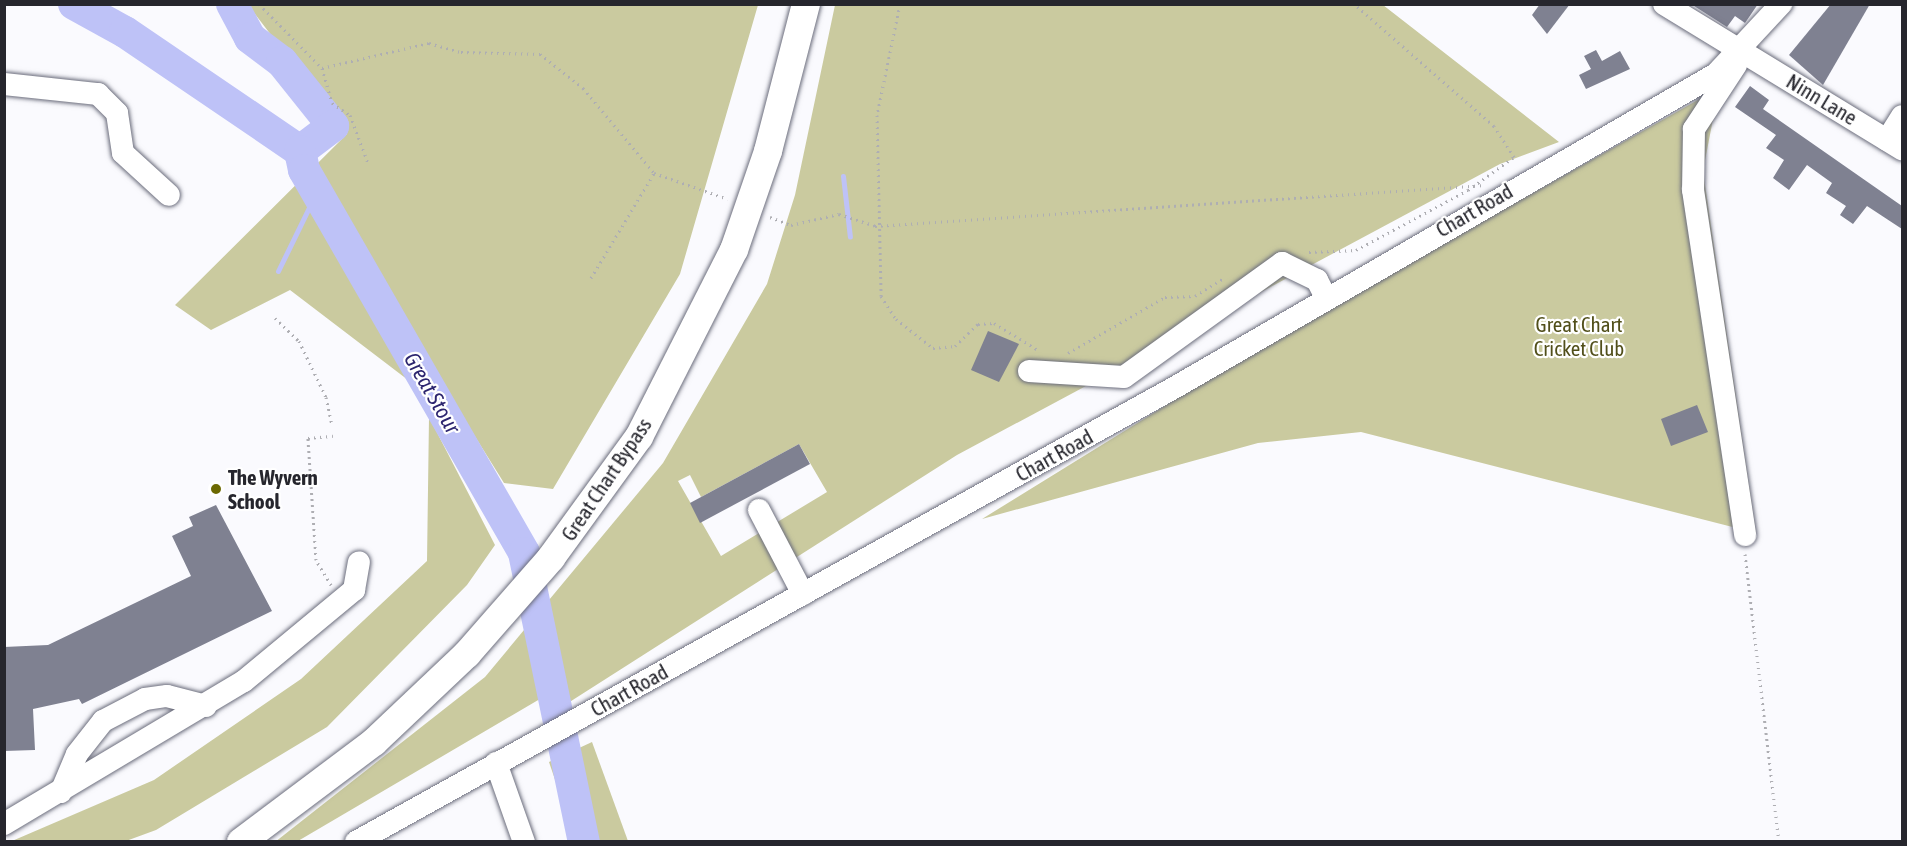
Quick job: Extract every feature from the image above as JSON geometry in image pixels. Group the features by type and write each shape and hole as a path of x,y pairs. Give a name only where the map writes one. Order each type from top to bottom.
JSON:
{"main road":[{"name":"Great Chart Bypass","path":"241,842 374,742 505,613 550,558 639,436 734,250 771,140 806,4"}],"street":[{"name":"Ninn Lane","path":"1664,4 1895,144"},
{"path":"1745,535 1693,189 1694,129 1741,50 1781,4"},
{"name":"Chart Road","path":"356,842 804,594 1326,298 1497,197 1716,74 1741,50"},
{"path":"4,84 98,94 117,113 123,153 170,195"},
{"path":"1895,144 1902,116"},
{"path":"1029,371 1124,377 1282,263 1317,280 1326,298"},
{"path":"759,510 804,594"},
{"path":"4,824 206,706 333,611 354,590 358,562"},
{"path":"61,792 77,754 103,721 145,699 167,696 206,706"},
{"path":"496,763 524,842"}],"path":[{"path":"259,4 299,50 322,68 332,103 350,115 368,163"},
{"path":"900,4 877,115 875,226 881,296 896,319 933,348 955,346 978,324 994,323 1048,358"},
{"path":"1303,250 1356,250 1478,183 1514,157 1494,126 1354,4"},
{"path":"322,68 429,43 461,52 540,54 583,88 654,173 732,201"},
{"path":"591,278 654,173"},
{"path":"768,216 791,225 839,214 875,226 1478,183 1490,186 1497,197"},
{"path":"1059,356 1166,297 1195,296 1230,274"},
{"path":"275,318 299,341 326,397 332,425"},
{"path":"333,436 308,438 315,560 329,576 333,611"},
{"path":"1745,535 1779,842"}],"green space":[{"path":"248,5 758,5 680,274 553,489 504,483 446,390 429,396 290,290 211,330 175,305 347,134"},
{"path":"835,5 1383,5 1559,142 1500,164 957,455 568,703 545,696 298,841 275,842 485,677 663,463 767,284 795,195","holes":["799,444 827,492 721,556 678,481 690,475 701,497"]},
{"name":"Great Chart Cricket Club","path":"1719,88 1703,171 1756,533 1361,432 1258,443 982,519 1270,341"},
{"path":"429,417 495,545 467,585 327,727 156,830 126,841 12,841 154,780 301,679 427,561"},
{"path":"592,742 628,841 576,841 549,762"}],"building":[{"path":"1540,4 1570,4 1547,34 1532,15"},
{"path":"1691,4 1758,4 1745,23 1735,16 1727,27"},
{"path":"1831,4 1870,4 1823,85 1789,55"},
{"path":"1596,50 1602,61 1620,51 1630,69 1586,89 1579,75 1591,69 1584,56"},
{"path":"1750,86 1769,100 1763,109 1902,206 1902,229 1867,206 1853,224 1840,215 1846,206 1826,193 1832,183 1807,165 1789,190 1773,178 1784,160 1766,148 1776,135 1735,107"},
{"path":"988,331 1019,344 999,382 971,370"},
{"path":"1697,405 1708,432 1671,446 1661,419"},
{"path":"799,444 810,464 700,523 690,503"},
{"path":"216,505 272,611 82,704 79,699 33,709 35,750 4,751 4,647 48,645 191,576 172,536 193,526 189,517"}],"waterway":[{"path":"74,4 125,32 300,151"},
{"name":"Great Stour","path":"232,4 250,38 282,62 333,126 300,151 304,170 524,553 584,842"},
{"path":"278,271 315,195 304,170"},
{"path":"843,176 850,237"}],"place":[{"name":"The Wyvern School","path":"216,489"}]}
